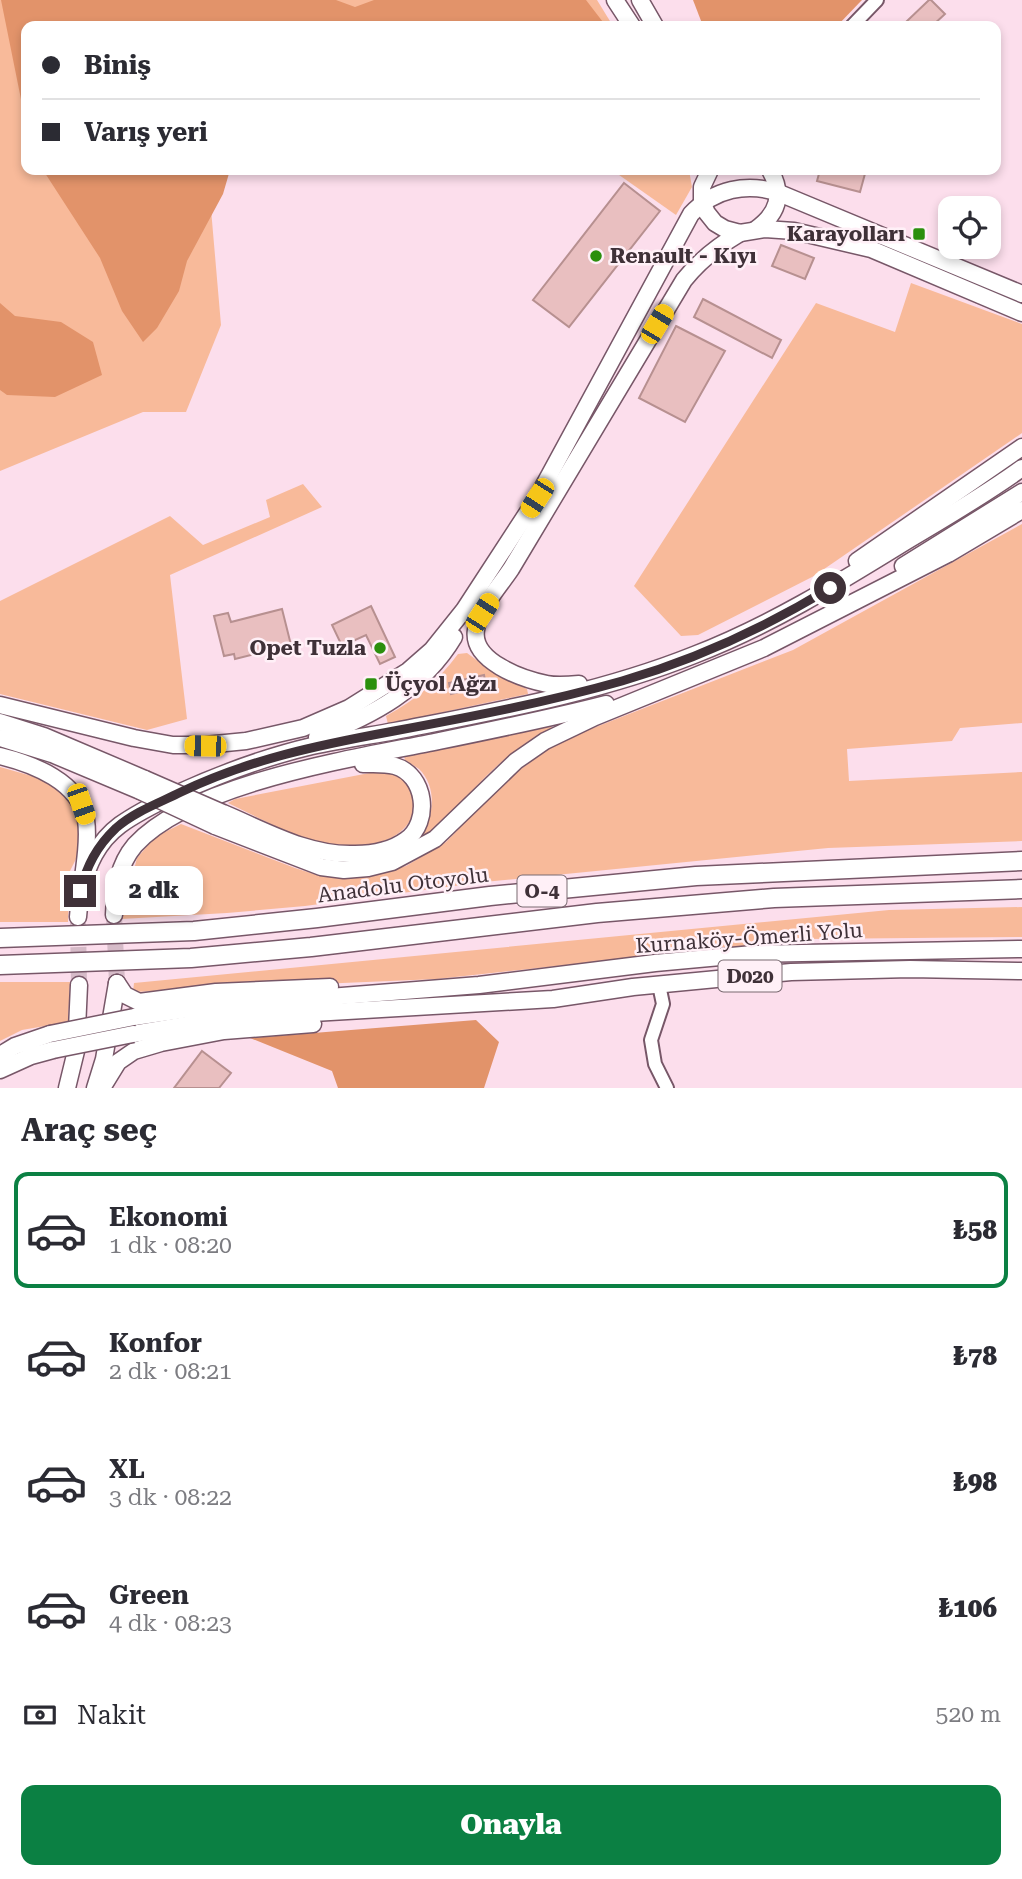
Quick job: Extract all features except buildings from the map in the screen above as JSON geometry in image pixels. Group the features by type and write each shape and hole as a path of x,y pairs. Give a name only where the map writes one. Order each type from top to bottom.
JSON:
{"highway":[{"name":"Anadolu Otoyolu","path":"0,938 194,931 529,892 696,876 1022,861"},
{"name":"O-4","path":"0,965 191,958 705,903 875,893 1022,889"}],"main road":[{"path":"615,0 629,21"},
{"path":"640,0 652,21"},
{"path":"700,175 707,214 725,229 747,232 794,231 871,249 1022,313"},
{"path":"0,705 134,738 173,745 216,744 280,735 303,728 349,708 408,671 432,650 464,610 544,486 645,303 682,227 702,195 708,175"},
{"path":"650,671 578,684 546,684 514,673 490,660 479,649 475,638 476,627 684,280 709,254 768,220 774,212 779,193 772,175"},
{"path":"702,195 750,187 779,193 1022,295"},
{"path":"737,637 806,596 1022,447"},
{"path":"232,769 312,746 542,700 650,671 737,637 814,598 980,497 1022,468"},
{"path":"797,632 1022,492"},
{"path":"0,722 44,736 142,785 321,867 344,870 368,868 391,862 435,839 516,761 545,741 595,717 797,632 948,554 1022,510"},
{"path":"80,891 87,866 95,851 118,826 139,812 232,769 348,725 375,712 421,680 453,640 496,561"},
{"path":"114,915 119,872 136,844 152,831 193,807 274,777 593,707 662,687 731,662"},
{"path":"0,738 142,785"},
{"path":"0,756 53,776 67,787 81,804 86,820 78,917"},
{"path":"219,819 302,847 353,855 394,847 408,839 417,826 422,811 422,798 417,783 397,766 363,764 274,777"},
{"name":"Kurnaköy-Ömerli Yolu","path":"479,985 655,963 754,954 1022,949"},
{"name":"Kurnaköy-Ömerli Yolu","path":"479,1005 791,972 910,969 1022,971"},
{"path":"95,1088 104,1059 117,983 125,995 139,1002 216,992 297,987 479,985"},
{"path":"67,1088 76,1051 79,985"},
{"name":"D020","path":"0,1070 31,1056 52,1042 134,1017 203,1007 479,985"},
{"path":"102,1088 118,1062 134,1051 161,1043 223,1031 385,1018 479,1005"},
{"name":"D020","path":"0,1055 15,1046 133,1034 228,1018 479,1005"}],"street":[{"path":"857,21 877,0"},
{"path":"659,985 663,1004 651,1040 655,1064 667,1088"}],"shaded area":[{"path":"0,0 597,0 610,21 21,21 21,175 217,175 209,186 221,325 186,412 143,412 0,471"},
{"path":"1,0 336,0 355,7 374,0 586,0 602,21 21,21 21,99"},
{"path":"693,0 862,0 842,21 701,21"},
{"path":"46,175 229,175 223,194 187,261 179,291 157,328 143,342 122,311 100,258"},
{"path":"619,175 690,175 692,187 676,215"},
{"path":"911,283 1022,324 1022,433 814,576 698,635 681,636 634,586 816,303 895,332"},
{"path":"0,303 15,316 61,322 93,342 102,375 55,397 7,395 0,390"},
{"path":"303,484 322,507 170,575 187,719 147,730 0,694 0,601 170,516 203,545 270,517 266,500"},
{"path":"1022,524 1022,723 960,728 952,741 847,749 849,781 1022,772 1022,841 828,848 484,882 305,906 121,919 137,858 155,837 181,824 320,876 363,877 406,866 446,842 508,778 560,741 793,650"},
{"path":"467,653 497,675 527,689 528,694 388,724 386,716 426,689 458,654"},
{"path":"551,726 552,729 503,761 439,825 418,842 415,841 430,816 432,796 425,777 419,769 405,760 404,756"},
{"path":"0,767 53,782 72,800 81,817 82,835 78,855 70,871 68,922 0,922"},
{"path":"385,770 408,781 416,798 415,807 413,816 402,830 376,843 348,845 313,840 284,830 228,803 235,799"},
{"path":"1022,907 1022,937 807,939 437,979 133,992 134,983 889,910"},
{"path":"0,982 70,982 68,1022 22,1030 0,1041"},
{"path":"476,1020 499,1042 484,1088 338,1088 332,1071 250,1038"}],"tunnel":[{"path":"114,915 117,983"},
{"path":"78,923 79,985"}],"place":[{"name":"Karayolları","path":"919,234"},
{"name":"Renault - Kıyı","path":"596,256"},
{"name":"Opet Tuzla","path":"380,648"},
{"name":"Üçyol Ağzı","path":"371,684"}],"route":[{"path":"80,891 87,866 95,851 118,826 139,812 232,769 312,746 542,700 623,680 737,637 830,588"}]}
